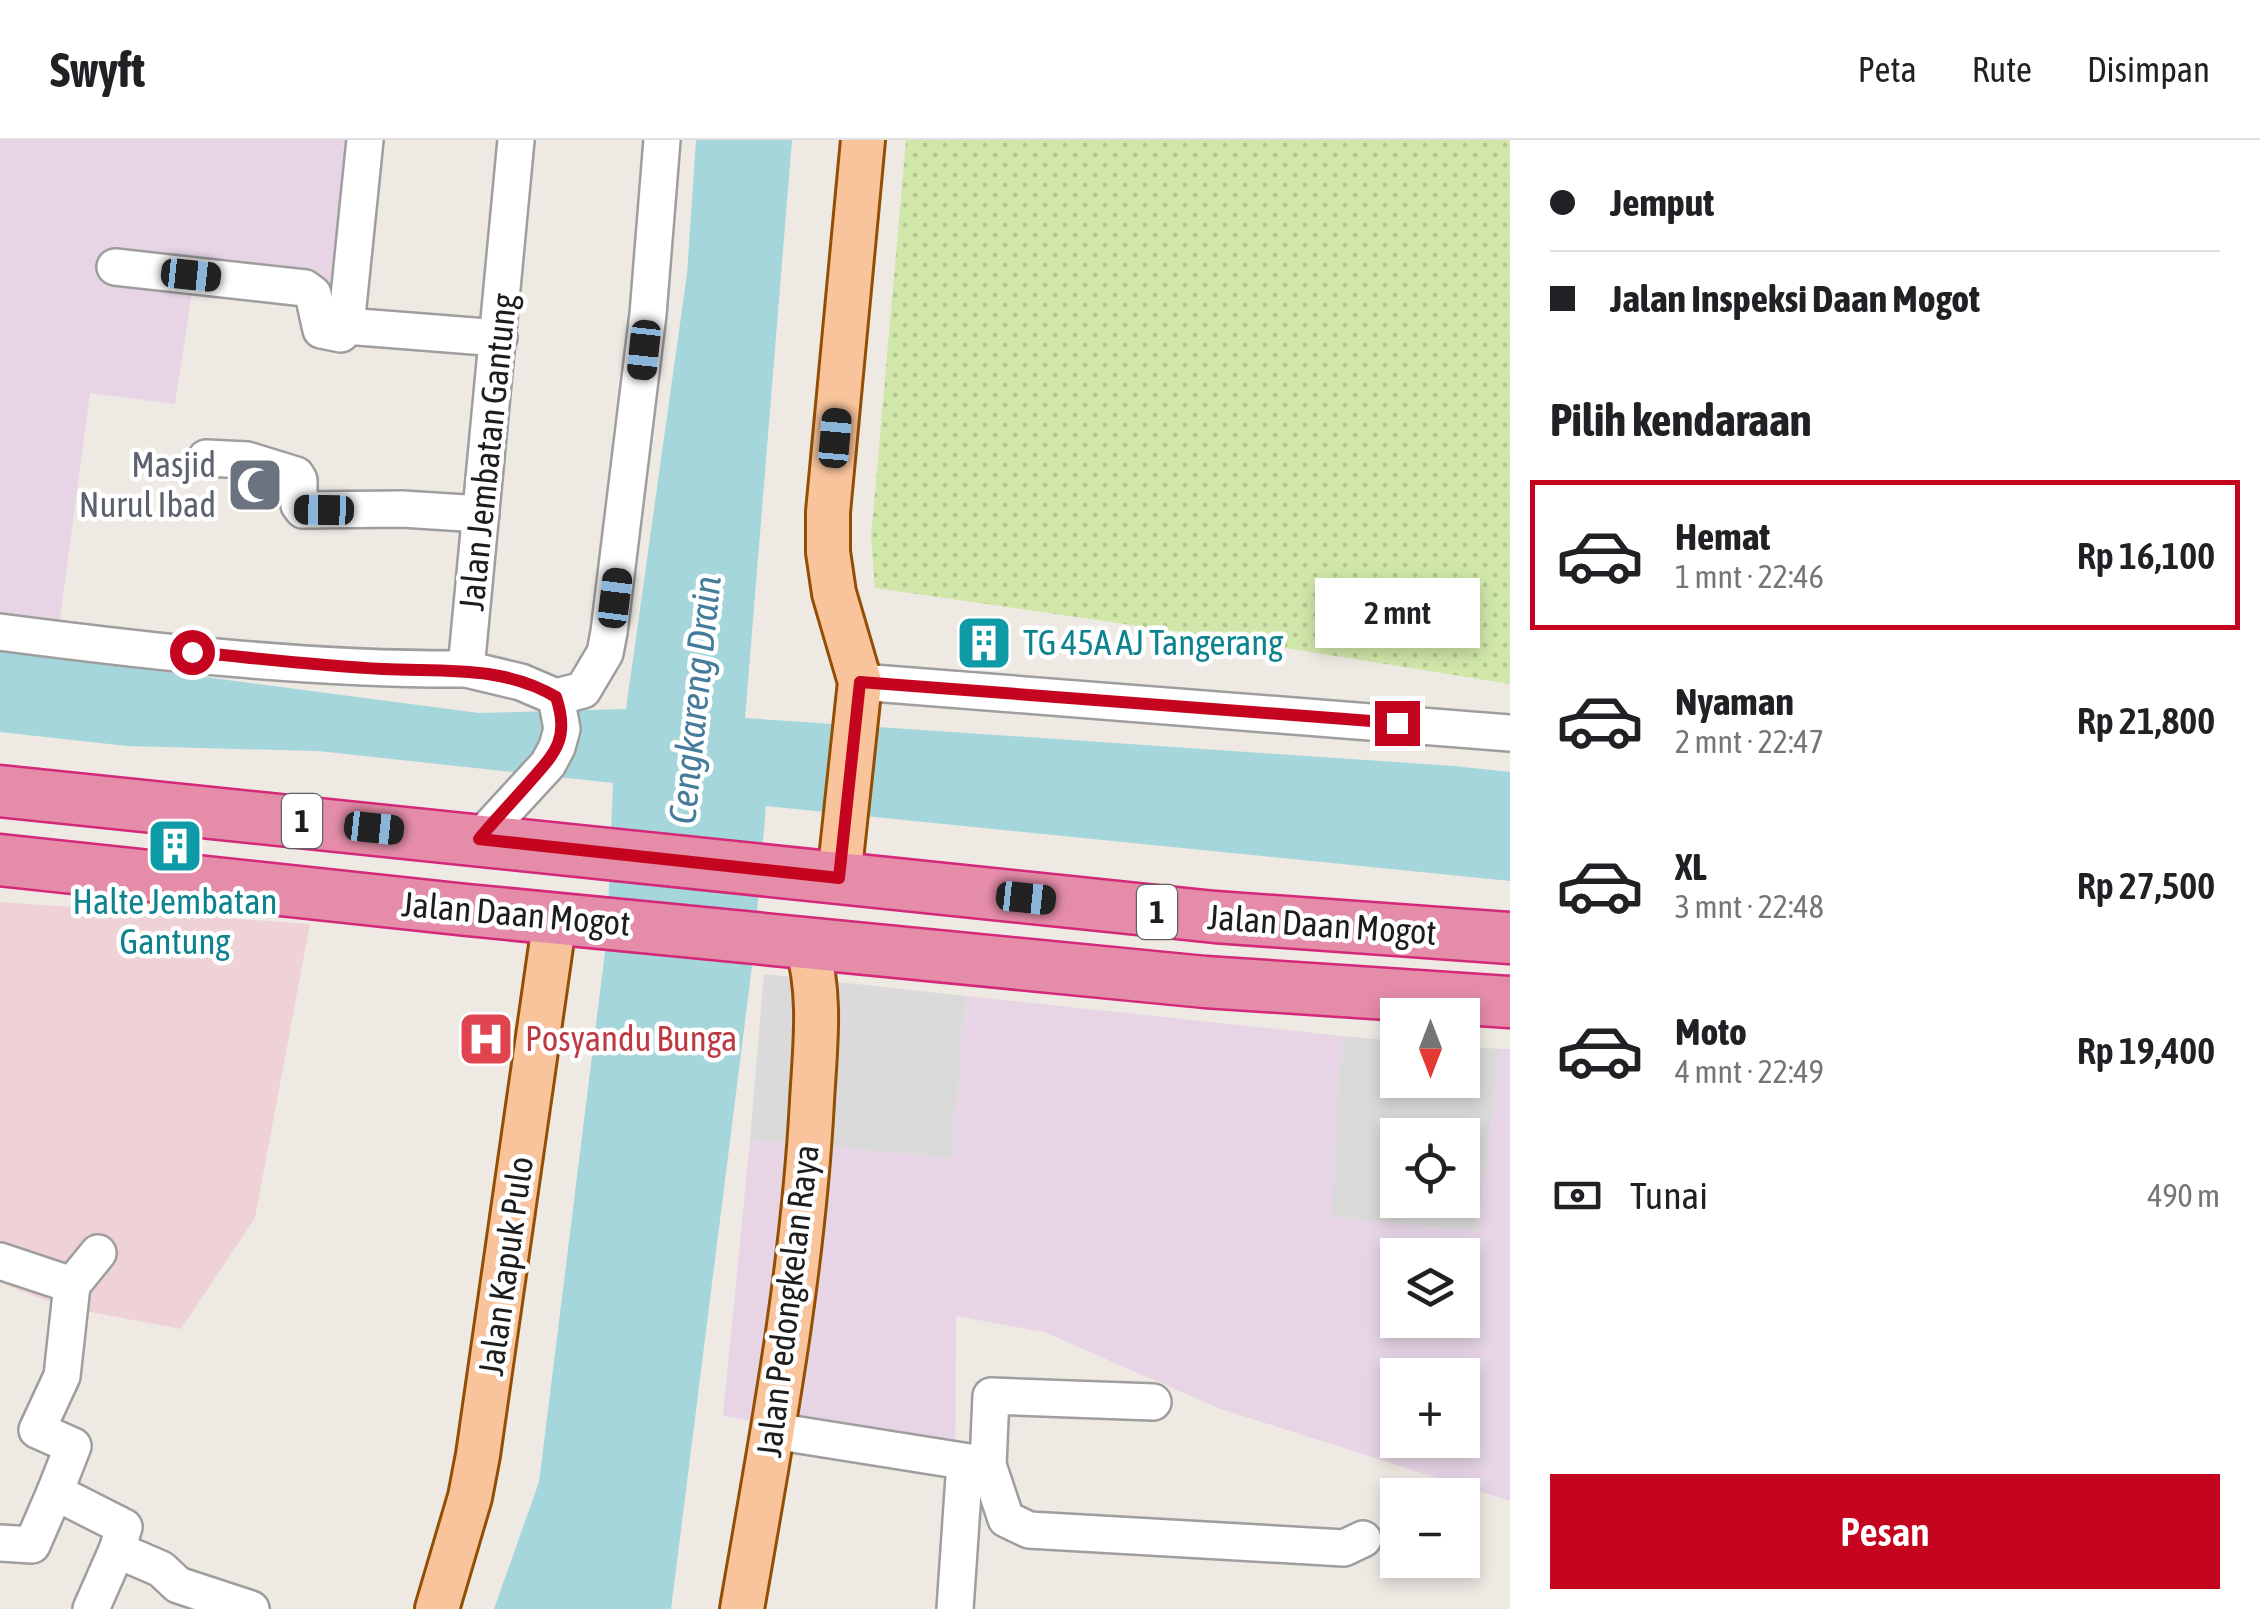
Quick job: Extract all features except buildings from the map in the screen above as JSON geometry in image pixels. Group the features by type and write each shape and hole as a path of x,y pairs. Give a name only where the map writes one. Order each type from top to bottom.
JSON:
{"highway":[{"name":"Jalan Daan Mogot","path":"0,791 605,852 829,862 1215,917 1510,938"},
{"name":"Jalan Daan Mogot","path":"0,862 1205,982 1510,1002"}],"main road":[{"path":"829,862 859,696 834,593 828,512 863,140"},
{"name":"Jalan Kapuk Pulo","path":"437,1609 470,1497 577,920"},
{"name":"Jalan Pedongkelan Raya","path":"742,1609 774,1431 807,1194 818,990 815,943"}],"street":[{"path":"115,267 306,288 313,294 321,330 338,334 346,326 365,140"},
{"name":"Jalan Jembatan Gantung","path":"466,669 516,140"},
{"path":"557,702 584,690 605,654 646,333 662,140"},
{"path":"346,326 499,338"},
{"path":"206,458 248,460 296,476 303,510 402,509 481,514"},
{"path":"0,632 383,669 466,669 521,682 557,702"},
{"path":"859,696 1510,733"},
{"path":"479,839 548,764 558,747 562,729 557,702"},
{"path":"0,1543 32,1546 73,1446 36,1430 62,1376 72,1285 98,1253"},
{"path":"0,1262 72,1285"},
{"path":"955,1609 976,1464 991,1396 1152,1402"},
{"path":"774,1431 976,1464"},
{"path":"976,1464 1006,1519 1030,1530 1344,1548 1363,1540"},
{"path":"54,1492 124,1527 91,1609"},
{"path":"117,1550 161,1570 178,1584 250,1609"}],"shaded area":[{"path":"0,140 365,140 353,292 195,272 175,404 90,393 55,656 0,650"},
{"path":"0,902 310,924 255,1218 181,1329 64,1307 0,1283"},
{"path":"764,974 966,996 952,1158 750,1140"},
{"path":"966,996 1342,1036 1331,1217 1478,1231 1500,1049 1510,1049 1510,1501 1480,1491 1480,1478 1438,1478 1218,1408 1044,1332 956,1316 955,1456 723,1416 750,1140 952,1158"},
{"path":"1342,1036 1380,1039 1380,1098 1480,1098 1480,1047 1500,1049 1480,1214 1480,1118 1380,1118 1380,1218 1480,1218 1478,1231 1330,1217"}],"green space":[{"path":"906,140 1510,140 1510,684 875,588 871,538"}],"water":[{"name":"Cengkareng Drain","path":"696,140 792,140 745,718 1510,772 1510,881 766,806 753,958 671,1609 494,1609 539,1482 607,936 613,783 318,751 127,746 0,732 0,650 479,713 626,709 687,274"}],"place":[{"name":"Masjid Nurul Ibad","path":"255,485"},
{"name":"TG 45A AJ Tangerang","path":"984,643"},
{"name":"Halte Jembatan Gantung","path":"175,846"},
{"name":"Posyandu Bunga","path":"486,1039"}],"route":[{"path":"192,652 383,669 466,669 521,682 556,697 562,729 558,747 548,764 479,839 839,878 860,682 1397,723"}]}
